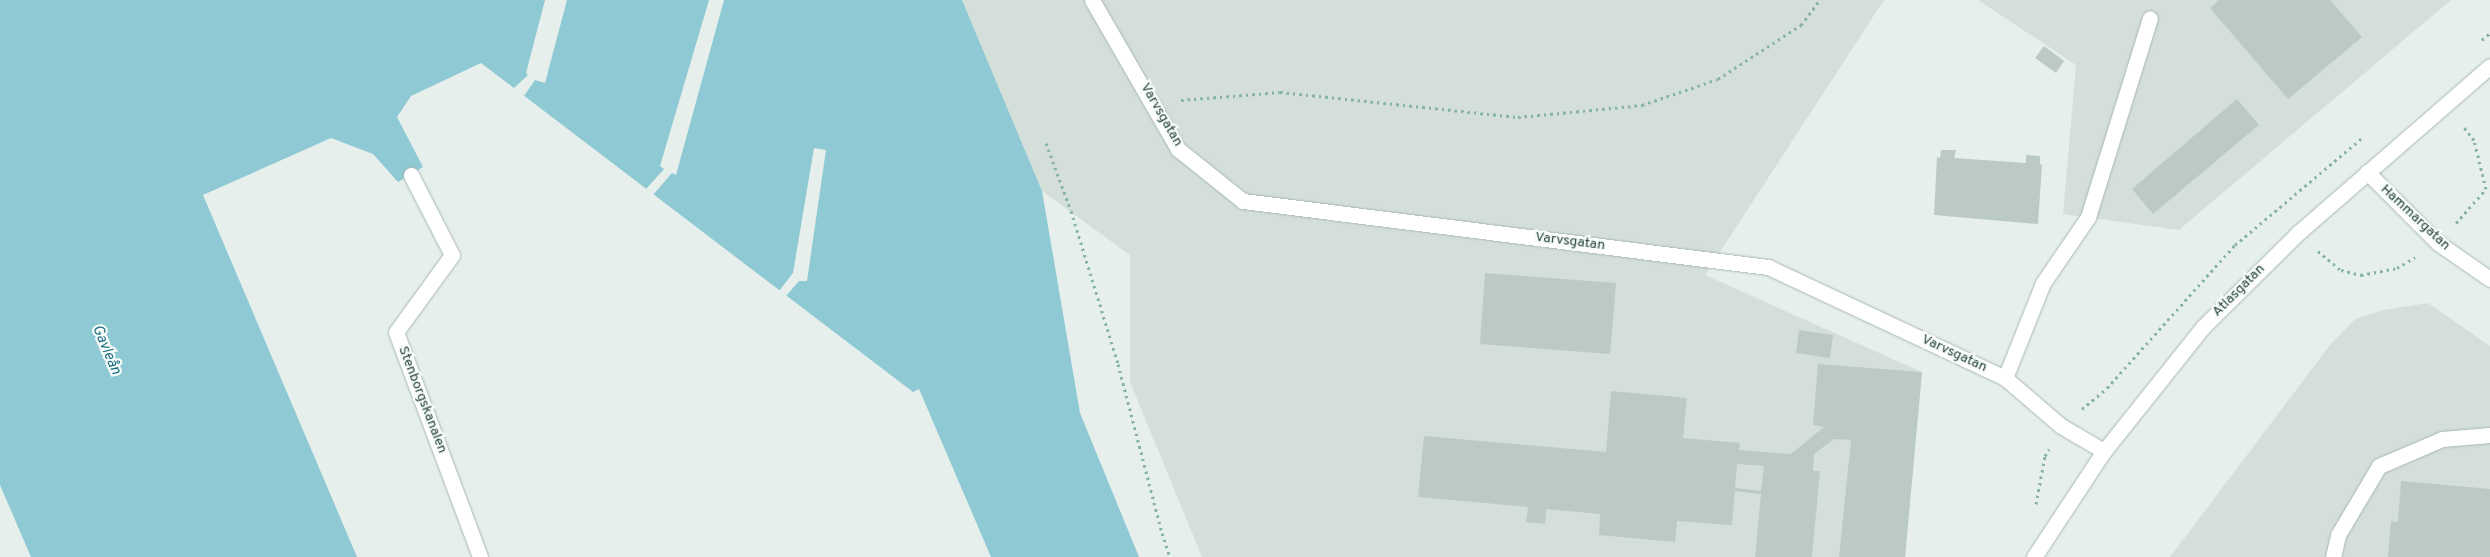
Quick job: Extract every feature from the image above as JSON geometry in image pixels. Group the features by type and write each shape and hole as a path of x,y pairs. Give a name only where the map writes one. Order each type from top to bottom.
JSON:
{"street":[{"name":"Varvsgatan","path":"1092,0 1153,102 1178,149 1243,201 1768,267 2005,378 2061,426 2104,451"},
{"path":"2005,378 2043,283 2088,217 2150,18"},
{"name":"Atlasgatan","path":"2034,557 2104,451 2203,327 2298,233 2490,66"},
{"name":"Hammargatan","path":"2367,172 2438,243 2490,278"},
{"name":"Stenborgskanalen","path":"411,175 452,255 396,332 480,557"},
{"path":"2333,557 2338,535 2380,466 2442,440 2490,435"}],"path":[{"path":"1153,102 1280,92 1518,117 1642,105 1718,79 1801,25 1820,0"},
{"path":"1046,143 1071,211 1118,364 1170,557"}],"shaded area":[{"path":"962,0 1884,0 1705,275 1922,372 1905,557 1202,557 1130,382 1130,255 1042,191"},
{"path":"1978,0 2451,0 2179,230 2063,214 2076,65"},
{"path":"2428,303 2490,346 2490,557 2170,557 2330,345 2355,319 2384,310"}],"water":[{"name":"Gavleån","path":"0,0 962,0 1042,191 1080,413 1139,557 991,557 919,389 913,392 481,63 411,96 397,117 423,167 398,182 373,154 331,138 203,195 357,557 31,557 0,485"}],"pier":[{"path":"545,0 567,0 545,83 535,80 524,96 514,88 528,75 526,73"},
{"path":"709,0 724,0 676,175 672,173 653,195 646,189 664,169 660,166"},
{"path":"814,148 826,150 807,281 799,281 786,296 779,291 793,273"}],"building":[{"path":"2219,0 2330,0 2362,37 2288,99 2210,8"},
{"path":"2044,46 2064,61 2056,73 2035,58"},
{"path":"2237,99 2259,125 2153,214 2132,189"},
{"path":"1941,150 1956,150 1954,158 2026,163 2026,155 2040,156 2040,165 2042,164 2038,224 1934,215 1937,157 1940,158"},
{"path":"1485,273 1616,283 1610,354 1480,344"},
{"path":"1799,330 1833,335 1830,358 1796,353"},
{"path":"1818,364 1922,372 1905,557 1839,557 1851,440 1834,439 1814,454 1813,471 1820,471 1812,557 1755,557 1761,494 1735,491 1732,525 1677,521 1675,542 1599,535 1600,514 1546,509 1545,524 1526,522 1528,507 1418,497 1424,436 1606,452 1611,391 1687,398 1683,438 1740,443 1739,450 1791,454 1824,427 1813,425","holes":["1737,464 1764,466 1761,491 1735,488"]},
{"path":"2401,481 2490,489 2490,557 2388,557 2391,521 2398,522"}]}
